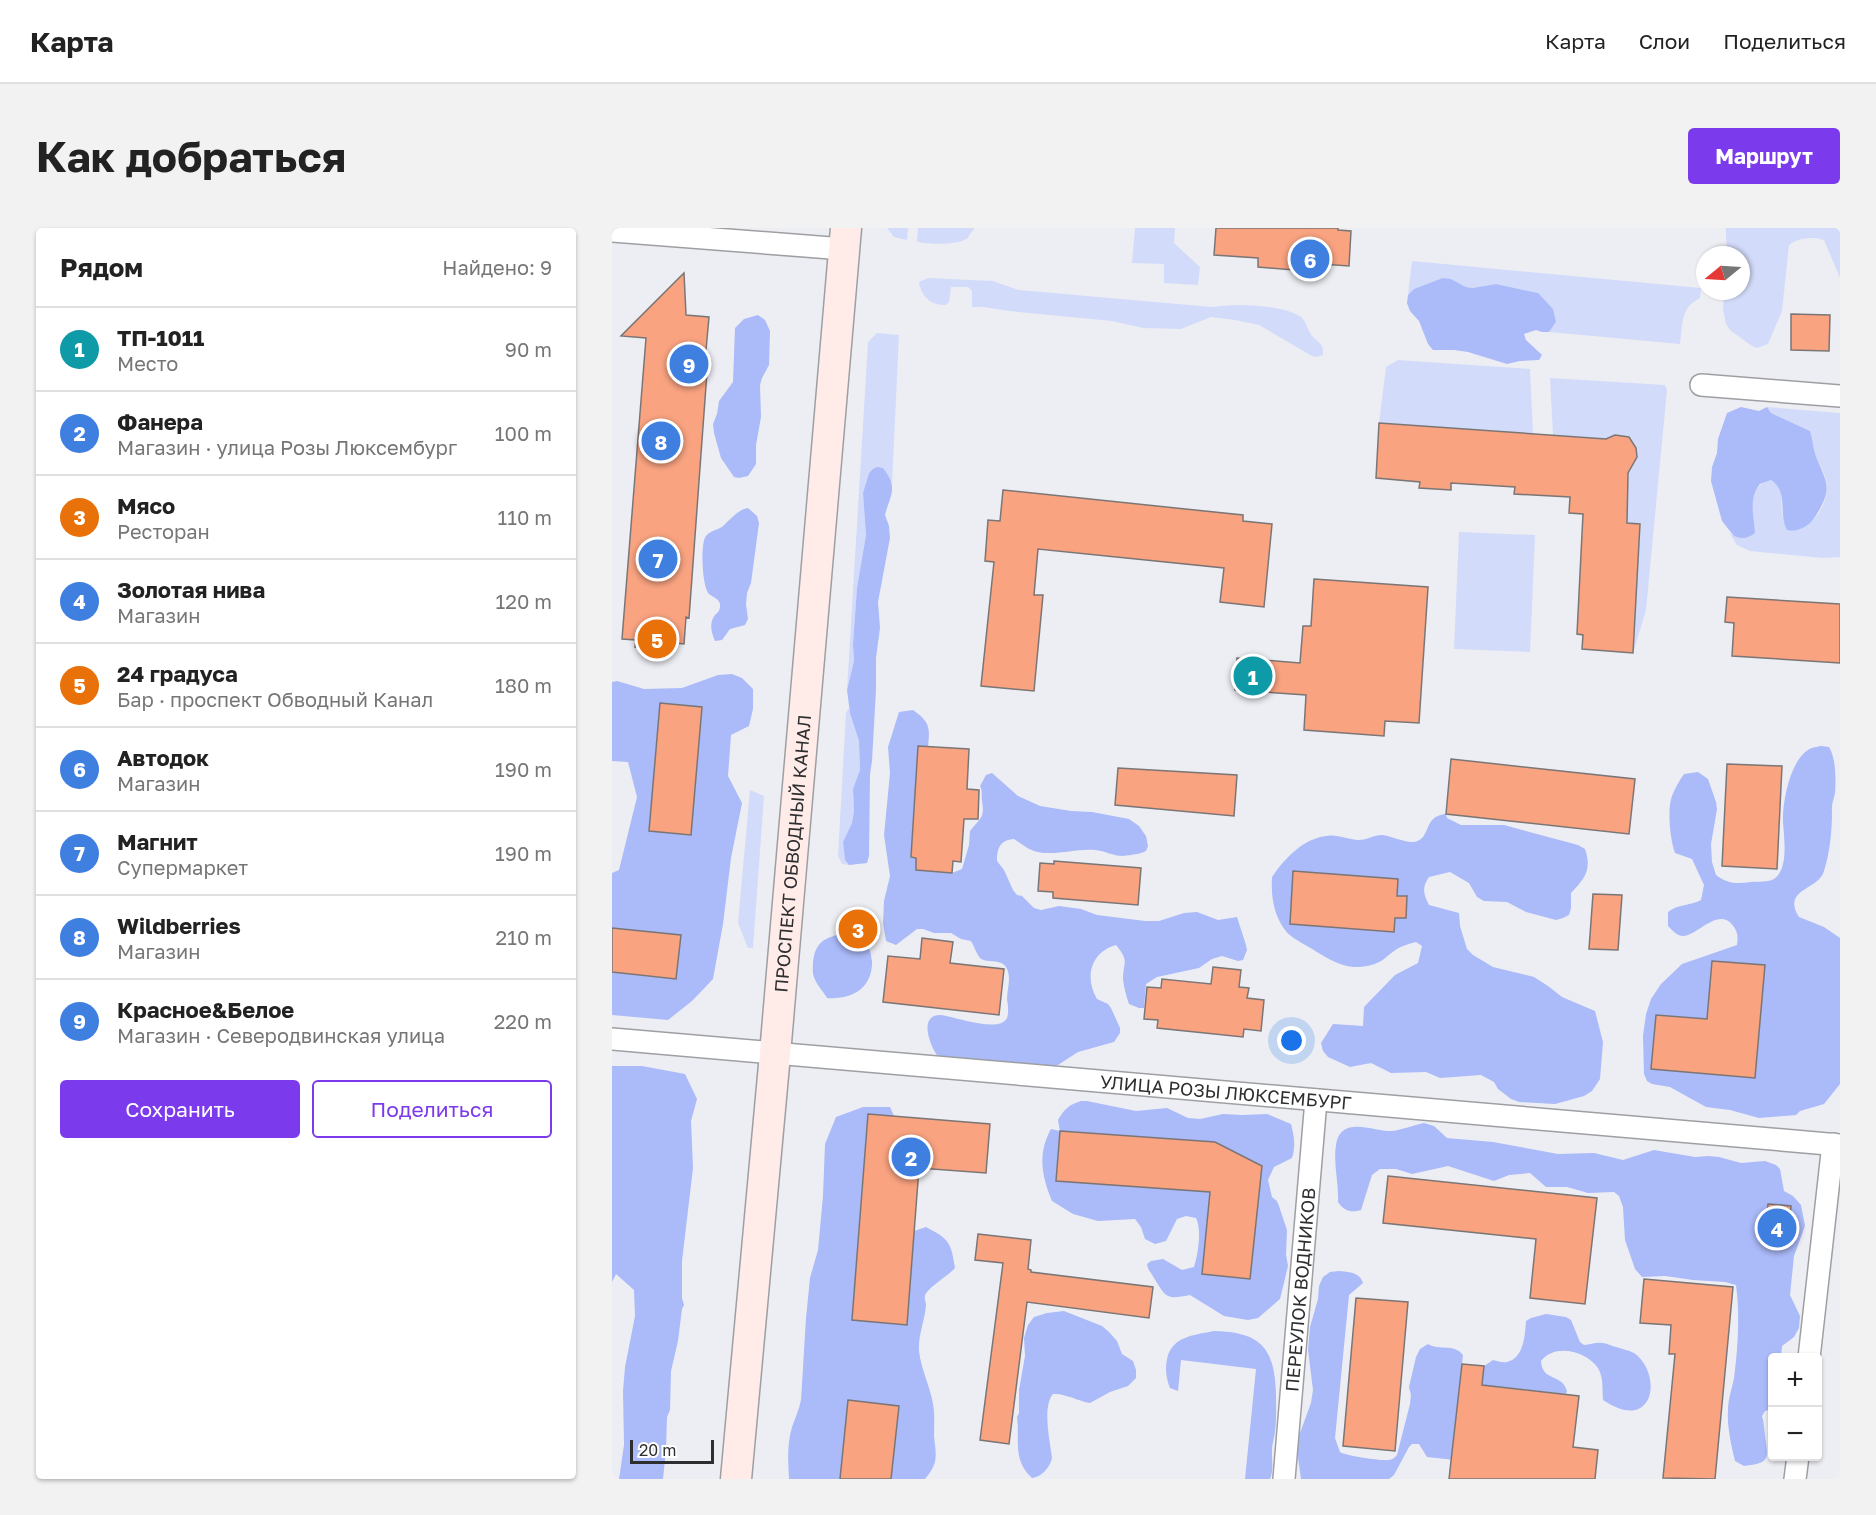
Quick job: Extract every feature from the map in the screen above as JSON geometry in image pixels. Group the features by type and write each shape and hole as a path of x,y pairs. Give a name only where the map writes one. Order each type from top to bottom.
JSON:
{"main road":[{"name":"ПРОСПЕКТ ОБВОДНЫЙ КАНАЛ","path":"736,1479 845,238"}],"street":[{"path":"612,231 845,238"},
{"path":"1701,385 1840,396"},
{"name":"УЛИЦА РОЗЫ ЛЮКСЕМБУРГ","path":"612,1039 1836,1145"},
{"name":"ПЕРЕУЛОК ВОДНИКОВ","path":"1284,1479 1316,1100"},
{"path":"1810,1353 1836,1145"},
{"path":"1795,1479 1797,1461"}],"shaded area":[{"path":"887,228 908,228 907,240 894,237"},
{"path":"918,228 974,229 963,241 936,244 917,242"},
{"path":"1135,228 1175,228 1174,243 1200,267 1198,285 1164,283 1164,264 1132,263"},
{"path":"1726,228 1840,228 1840,278 1824,240 1805,238 1789,245 1782,311 1768,344 1757,348 1730,330 1726,324 1724,300 1750,300 1750,246 1727,246"},
{"path":"1412,261 1696,288 1697,300 1686,312 1682,323 1680,344 1549,332 1556,322 1538,293 1496,284 1474,288 1466,287 1451,279 1415,289 1408,295"},
{"path":"928,278 993,281 1019,290 1212,307 1245,305 1280,309 1302,318 1310,334 1322,346 1323,355 1312,356 1259,325 1235,320 1211,317 1181,329 1143,328 1112,321 972,307 972,291 968,287 951,287 949,302 941,305 931,302 922,292 919,282"},
{"path":"1443,278 1451,279 1466,287 1496,284 1538,293 1553,309 1556,322 1549,332 1536,330 1524,334 1526,340 1542,355 1539,360 1507,364 1468,352 1433,350 1428,344 1419,321 1410,311 1407,303 1408,295 1414,289"},
{"path":"758,315 765,320 770,331 769,365 760,385 761,417 756,445 756,464 748,476 739,478 734,477 721,458 713,424 719,401 733,382 735,328 744,319"},
{"path":"877,333 899,335 892,484 886,472 869,473 863,493 866,535 857,588 854,661 847,690 868,342"},
{"path":"1398,360 1530,369 1533,434 1379,423 1386,367"},
{"path":"1550,378 1665,385 1667,390 1646,610 1633,653 1640,524 1627,523 1628,473 1637,457 1636,448 1629,437 1615,435 1606,439 1553,435"},
{"path":"1741,407 1759,411 1767,407 1771,413 1810,431 1825,480 1826,491 1817,514 1804,527 1787,530 1780,490 1771,480 1760,484 1754,495 1755,533 1744,538 1734,536 1722,521 1711,481 1712,467 1727,413"},
{"path":"1767,407 1840,413 1840,557 1823,558 1750,551 1737,545 1729,532 1734,536 1753,515 1754,493 1760,485 1771,480 1781,491 1782,516 1787,530 1803,528 1810,523 1821,510 1824,502 1827,486 1810,431 1771,413"},
{"path":"877,467 883,468 888,475 892,492 885,515 890,538 878,602 880,628 876,658 870,774 869,856 867,863 849,865 845,860 843,842 852,823 853,789 860,770 859,741 850,713 847,690 854,661 857,588 866,535 863,493 869,473"},
{"path":"748,508 757,516 759,523 751,583 747,593 748,619 745,625 730,629 722,640 715,641 711,624 720,604 709,594 705,583 702,556 704,540 709,533 722,527 737,513"},
{"path":"1459,532 1535,535 1530,652 1454,649"},
{"path":"732,674 742,678 753,689 753,709 749,726 731,735 728,776 742,803 731,858 713,979 692,1001 668,1020 612,1015 612,873 619,870 637,797 628,762 612,761 612,682 617,681 644,689 682,688 718,675"},
{"path":"849,708 859,741 860,770 853,789 852,823 843,842 845,860 849,865 842,864 838,856 846,713"},
{"path":"913,710 928,725 929,734 928,747 918,746 911,857 916,858 916,870 952,873 962,869 969,845 970,831 982,815 980,786 986,775 992,773 1018,796 1040,806 1129,819 1139,826 1146,836 1148,846 1146,851 1123,856 1095,850 1041,853 1029,849 1014,839 1005,841 999,849 997,861 1013,890 1034,908 1041,910 1059,906 1081,909 1097,915 1145,921 1159,921 1184,913 1197,912 1218,920 1237,917 1247,950 1243,960 1238,961 1222,956 1212,959 1199,968 1157,977 1146,984 1144,1008 1139,1008 1129,1004 1123,979 1125,962 1116,945 1101,953 1092,966 1091,974 1093,991 1097,999 1108,1004 1120,1028 1120,1033 1114,1042 1078,1052 1058,1065 1046,1068 939,1058 930,1040 929,1020 933,1016 940,1015 976,1023 1002,1023 1008,1013 1009,975 1003,964 983,960 971,941 961,939 951,933 934,933 917,929 896,945 886,941 883,923 884,901 890,876 884,835 890,773 888,747 899,712"},
{"path":"1821,746 1829,747 1835,769 1829,849 1821,877 1798,895 1795,908 1799,917 1824,927 1840,938 1840,1084 1824,1104 1800,1111 1796,1115 1759,1118 1730,1110 1706,1107 1670,1087 1652,1084 1647,1081 1644,1074 1643,1036 1646,1014 1651,999 1661,984 1682,964 1737,945 1737,933 1734,927 1722,919 1708,923 1689,935 1683,936 1668,926 1668,912 1701,900 1704,885 1692,859 1675,853 1670,824 1672,796 1684,774 1698,772 1708,779 1717,809 1711,844 1712,862 1716,875 1733,883 1774,879 1779,874 1784,861 1783,814 1788,783 1802,755 1810,749"},
{"path":"750,790 764,796 753,948 748,948 738,923"},
{"path":"1446,814 1447,818 1461,825 1504,825 1578,845 1585,849 1588,863 1586,873 1571,893 1569,915 1556,920 1526,912 1507,902 1484,901 1477,897 1469,883 1450,872 1429,877 1424,891 1429,905 1459,913 1460,926 1467,949 1473,955 1493,967 1534,977 1562,997 1595,1011 1603,1042 1600,1079 1592,1091 1584,1096 1555,1104 1519,1102 1511,1099 1498,1089 1494,1082 1481,1075 1440,1078 1426,1072 1391,1073 1371,1063 1350,1067 1328,1057 1323,1051 1321,1043 1333,1024 1363,1026 1364,1007 1395,975 1418,963 1422,946 1416,942 1405,945 1379,962 1367,966 1350,967 1335,962 1295,939 1285,930 1274,904 1272,877 1296,850 1319,838 1335,836 1359,840 1382,835 1414,842 1423,837 1433,819"},
{"path":"837,935 868,948 872,961 871,970 865,985 859,990 845,997 827,998 815,980 813,962 820,944"},
{"path":"612,1066 642,1066 685,1074 697,1099 691,1121 693,1168 682,1261 684,1305 671,1371 670,1410 667,1417 663,1479 619,1479 624,1445 625,1367 635,1316 634,1290 616,1274 612,1282"},
{"path":"1081,1101 1136,1111 1167,1108 1188,1118 1200,1119 1223,1114 1267,1114 1291,1124 1294,1141 1292,1158 1274,1167 1268,1180 1272,1197 1277,1201 1287,1230 1288,1266 1280,1299 1258,1318 1248,1320 1224,1316 1190,1295 1167,1296 1147,1264 1163,1259 1182,1270 1194,1267 1199,1235 1196,1218 1186,1216 1177,1219 1166,1241 1155,1244 1145,1239 1135,1219 1098,1221 1073,1214 1052,1201 1042,1165 1044,1147 1051,1129 1060,1131 1058,1120 1062,1113"},
{"path":"863,1107 890,1107 894,1116 868,1115 852,1320 907,1324 914,1231 926,1227 940,1235 948,1242 954,1259 955,1268 925,1296 926,1305 919,1345 920,1358 934,1408 936,1459 925,1479 789,1479 789,1440 801,1400 810,1278 818,1250 825,1144 836,1117"},
{"path":"1424,1123 1434,1126 1447,1138 1493,1142 1558,1154 1594,1153 1623,1160 1654,1150 1695,1157 1719,1157 1741,1163 1765,1161 1776,1165 1780,1169 1784,1191 1793,1196 1801,1205 1805,1226 1794,1256 1790,1295 1800,1316 1799,1328 1794,1337 1782,1346 1781,1353 1768,1353 1768,1410 1762,1416 1766,1458 1759,1463 1744,1466 1735,1461 1730,1436 1728,1406 1734,1378 1738,1332 1736,1285 1665,1276 1642,1277 1635,1269 1625,1240 1623,1207 1619,1196 1614,1192 1588,1193 1567,1187 1546,1187 1530,1173 1509,1175 1494,1181 1448,1166 1412,1174 1396,1169 1380,1169 1372,1175 1361,1210 1348,1210 1340,1205 1335,1159 1339,1136 1351,1127 1385,1131 1400,1130"},
{"path":"1339,1271 1356,1275 1363,1283 1349,1295 1335,1438 1340,1452 1356,1457 1385,1460 1397,1455 1410,1404 1409,1387 1416,1357 1420,1349 1428,1344 1455,1349 1463,1355 1453,1445 1537,1469 1427,1457 1419,1444 1412,1444 1394,1475 1389,1479 1301,1479 1297,1441 1311,1403 1313,1390 1308,1350 1310,1327 1323,1277 1330,1272"},
{"path":"1064,1311 1102,1326 1109,1332 1117,1341 1122,1354 1133,1361 1136,1378 1128,1386 1110,1392 1090,1403 1053,1394 1047,1415 1052,1458 1045,1471 1032,1478 1022,1464 1018,1449 1017,1417 1025,1356 1024,1338 1028,1325 1034,1317"},
{"path":"1546,1314 1571,1320 1580,1342 1584,1345 1604,1343 1634,1353 1643,1362 1649,1374 1651,1386 1649,1397 1643,1406 1634,1410 1620,1409 1603,1400 1602,1380 1598,1368 1586,1357 1570,1351 1554,1352 1541,1361 1545,1372 1564,1385 1566,1394 1482,1385 1484,1366 1493,1360 1505,1362 1513,1360 1522,1345 1526,1321"},
{"path":"1214,1331 1244,1335 1255,1340 1269,1355 1273,1367 1276,1396 1276,1425 1270,1479 1245,1479 1256,1369 1181,1360 1178,1391 1170,1388 1166,1366 1174,1345 1185,1338"}],"building":[{"path":"1216,228 1338,228 1338,230 1351,231 1349,266 1307,263 1306,271 1258,267 1258,258 1214,255"},
{"path":"684,273 686,315 709,317 704,372 707,372 689,618 686,617 684,644 666,642 665,650 635,647 636,640 622,639 646,338 621,336"},
{"path":"1791,314 1830,315 1829,351 1791,350"},
{"path":"1379,423 1606,439 1615,435 1629,437 1636,448 1637,457 1628,473 1627,523 1640,524 1633,653 1582,649 1583,635 1577,634 1583,514 1569,513 1570,497 1514,494 1515,487 1451,483 1451,490 1419,488 1420,482 1376,478"},
{"path":"1003,490 1243,515 1243,521 1272,524 1264,607 1220,602 1224,568 1038,549 1034,595 1043,595 1034,691 981,686 994,562 985,561 988,520 1000,521"},
{"path":"1314,579 1428,587 1419,723 1385,721 1384,736 1304,730 1306,695 1235,690 1237,658 1300,663 1303,626 1311,626"},
{"path":"1727,597 1840,604 1840,663 1732,656 1734,623 1725,622"},
{"path":"660,703 702,707 691,835 649,831"},
{"path":"918,746 969,749 967,789 979,790 978,819 964,819 961,862 953,861 952,873 916,870 916,858 911,857"},
{"path":"1451,759 1635,779 1629,834 1446,814"},
{"path":"1727,764 1782,766 1777,869 1722,866"},
{"path":"1118,768 1237,775 1234,816 1115,805"},
{"path":"1054,861 1141,868 1138,905 1053,898 1053,892 1038,891 1040,863 1054,864"},
{"path":"1293,871 1398,879 1397,896 1407,896 1406,918 1395,918 1394,932 1290,924"},
{"path":"1593,894 1622,895 1618,950 1589,949"},
{"path":"612,928 681,935 676,979 612,972"},
{"path":"922,938 953,942 950,963 1004,969 999,1015 883,1002 888,956 920,959"},
{"path":"1712,961 1765,965 1755,1078 1651,1069 1656,1015 1707,1019"},
{"path":"1213,967 1241,970 1239,987 1249,988 1247,998 1264,1000 1261,1031 1244,1029 1243,1037 1157,1028 1158,1020 1144,1019 1147,987 1161,988 1162,979 1211,984"},
{"path":"868,1114 990,1124 986,1173 919,1168 907,1325 852,1320"},
{"path":"1060,1131 1215,1142 1262,1166 1250,1279 1202,1274 1210,1192 1056,1181"},
{"path":"1388,1176 1597,1198 1585,1304 1530,1298 1536,1239 1383,1223"},
{"path":"1768,1204 1791,1206 1787,1246 1764,1243"},
{"path":"978,1234 1031,1240 1028,1269 1031,1272 1153,1287 1149,1318 1027,1302 1009,1444 980,1440 1003,1263 975,1260"},
{"path":"1644,1279 1733,1287 1715,1479 1663,1478 1675,1354 1669,1354 1671,1325 1640,1323"},
{"path":"1356,1298 1408,1302 1395,1451 1343,1446"},
{"path":"1462,1364 1484,1366 1482,1385 1579,1396 1573,1447 1598,1450 1595,1479 1449,1479"},
{"path":"848,1400 899,1406 891,1479 840,1479"}],"place":[{"name":"Автодок","path":"1310,259"},
{"name":"Красное&Белое","path":"689,364"},
{"name":"Wildberries","path":"661,441"},
{"name":"Магнит","path":"658,559"},
{"name":"24 градуса","path":"657,639"},
{"name":"ТП-1011","path":"1253,676"},
{"name":"Мясо","path":"858,929"},
{"name":"Фанера","path":"911,1157"},
{"name":"Золотая нива","path":"1777,1228"}]}
